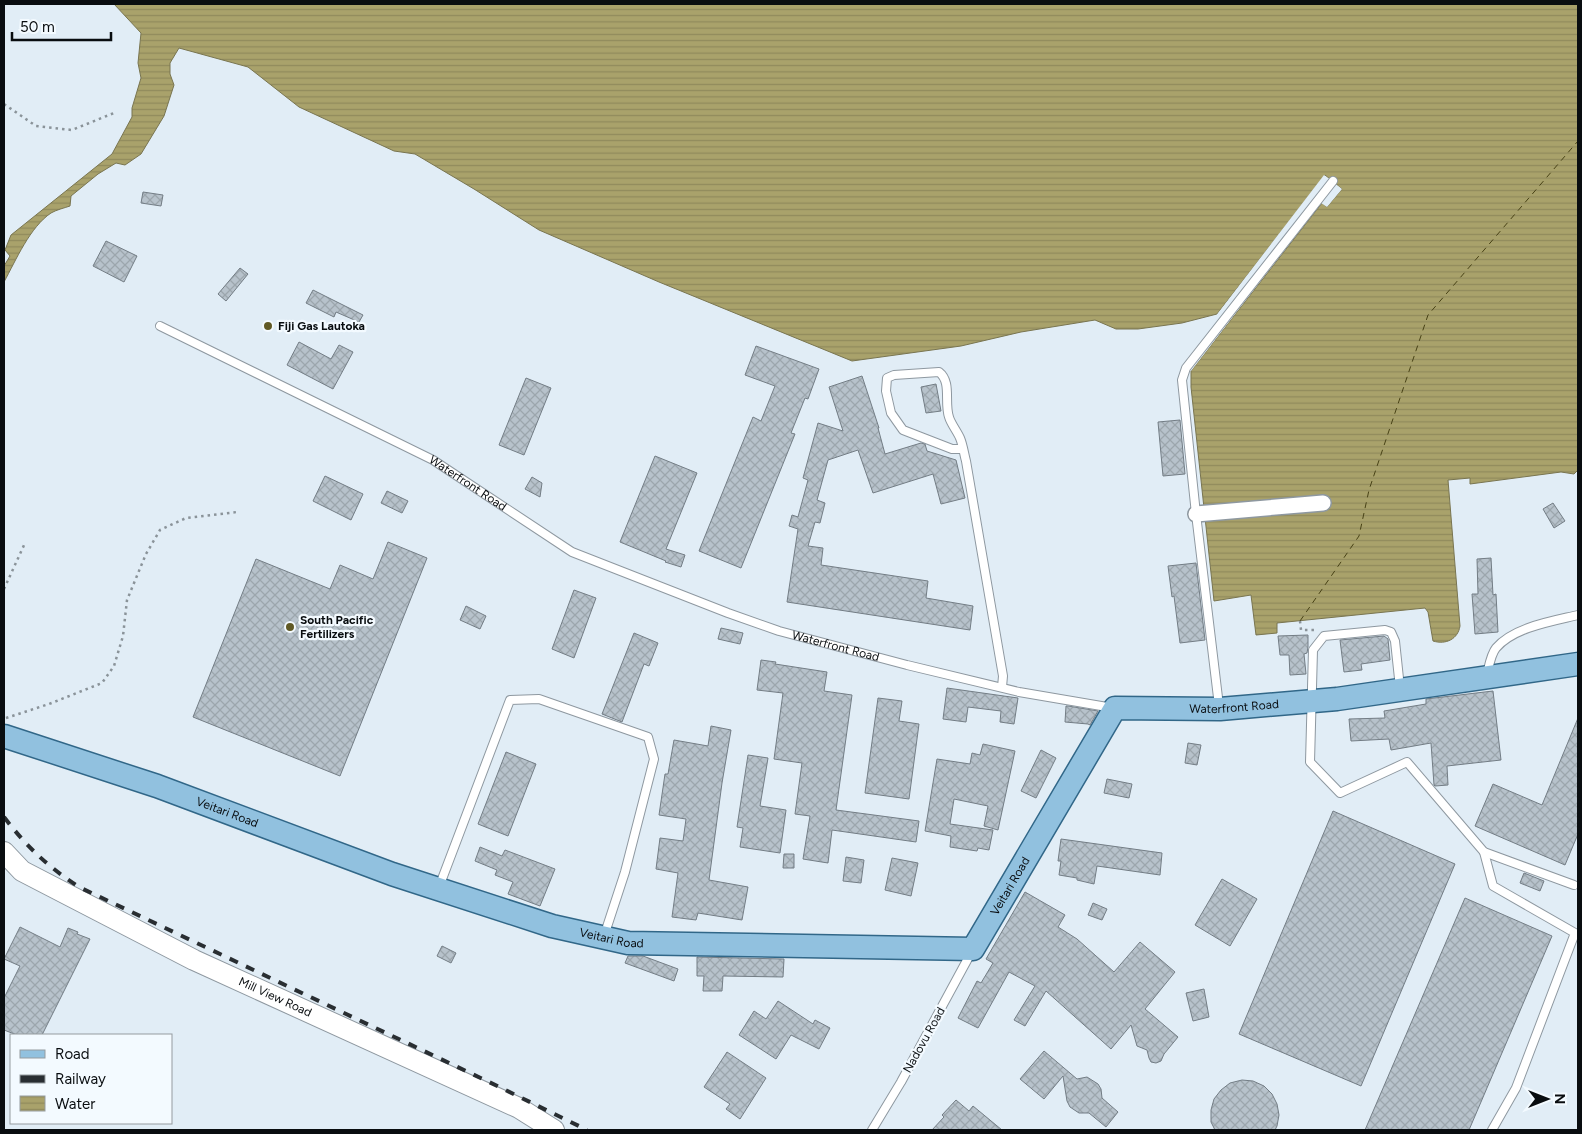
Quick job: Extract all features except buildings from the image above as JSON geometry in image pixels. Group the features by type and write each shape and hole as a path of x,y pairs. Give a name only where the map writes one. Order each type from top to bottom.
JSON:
{"main road":[{"name":"Waterfront Road","path":"1115,708 1220,709 1313,701 1578,664"},
{"name":"Veitari Road","path":"4,736 157,786 392,874 552,926 628,943 973,949 1115,708"}],"street":[{"path":"1196,514 1323,503"},
{"name":"Mill View Road","path":"4,852 22,871 194,960 519,1108 554,1130"}],"lane":[{"path":"1220,709 1196,514 1182,380 1183,374 1332,182"},
{"name":"Waterfront Road","path":"160,326 433,460 572,552 779,631 907,665 1002,687 1115,708"},
{"path":"963,449 952,449 903,430 891,412 886,391 887,378 894,375 939,372 944,376 949,417 963,449 994,620 1003,676 1002,687"},
{"path":"1485,678 1496,649 1518,631 1578,615"},
{"path":"1400,690 1395,641 1391,632 1385,630 1324,636 1313,650 1310,762 1340,793 1407,762 1484,852 1494,886 1575,933 1516,1088 1492,1130"},
{"path":"438,889 510,700 538,699 648,737 654,759 625,872 603,937"},
{"path":"1484,852 1574,885"},
{"name":"Nadovu Road","path":"872,1130 901,1082 973,949"}],"path":[{"path":"4,104 36,126 72,130 114,113"},
{"path":"4,719 50,704 102,683 114,666 123,636 128,600 146,554 160,530 186,518 237,512"},
{"path":"4,589 25,543"},
{"path":"1300,621 1301,630 1320,631 1324,636"}],"water":[{"path":"114,4 1578,4 1578,470 1574,474 1561,472 1470,484 1470,478 1448,480 1460,626 1459,631 1451,640 1433,641 1428,612 1425,608 1277,623 1277,633 1256,635 1251,595 1214,601 1191,387 1191,371 1322,203 1327,207 1342,189 1325,175 1217,314 1182,323 1138,329 1116,329 1095,320 1021,332 961,346 852,361 659,282 539,230 415,154 394,151 299,107 248,67 179,48 170,63 170,74 174,85 164,116 141,154 125,165 116,163 98,174 71,196 70,206 53,212 43,219 24,244 4,282 4,266 10,256 5,250 11,235 112,154 132,117 132,108 141,78 138,63 141,33"}],"pier":[{"path":"1324,175 1342,189 1327,207 1321,203 1191,371 1189,370 1321,200 1327,204 1338,189 1325,179 1219,315 1215,317"}],"ferry route":[{"path":"1300,621 1359,536 1369,490 1428,315 1578,141"}],"railway":[{"path":"4,817 38,855 79,887 587,1130"}],"place":[{"name":"Fiji Gas Lautoka","path":"268,326"},
{"name":"South Pacific Fertilizers","path":"290,627"}]}
